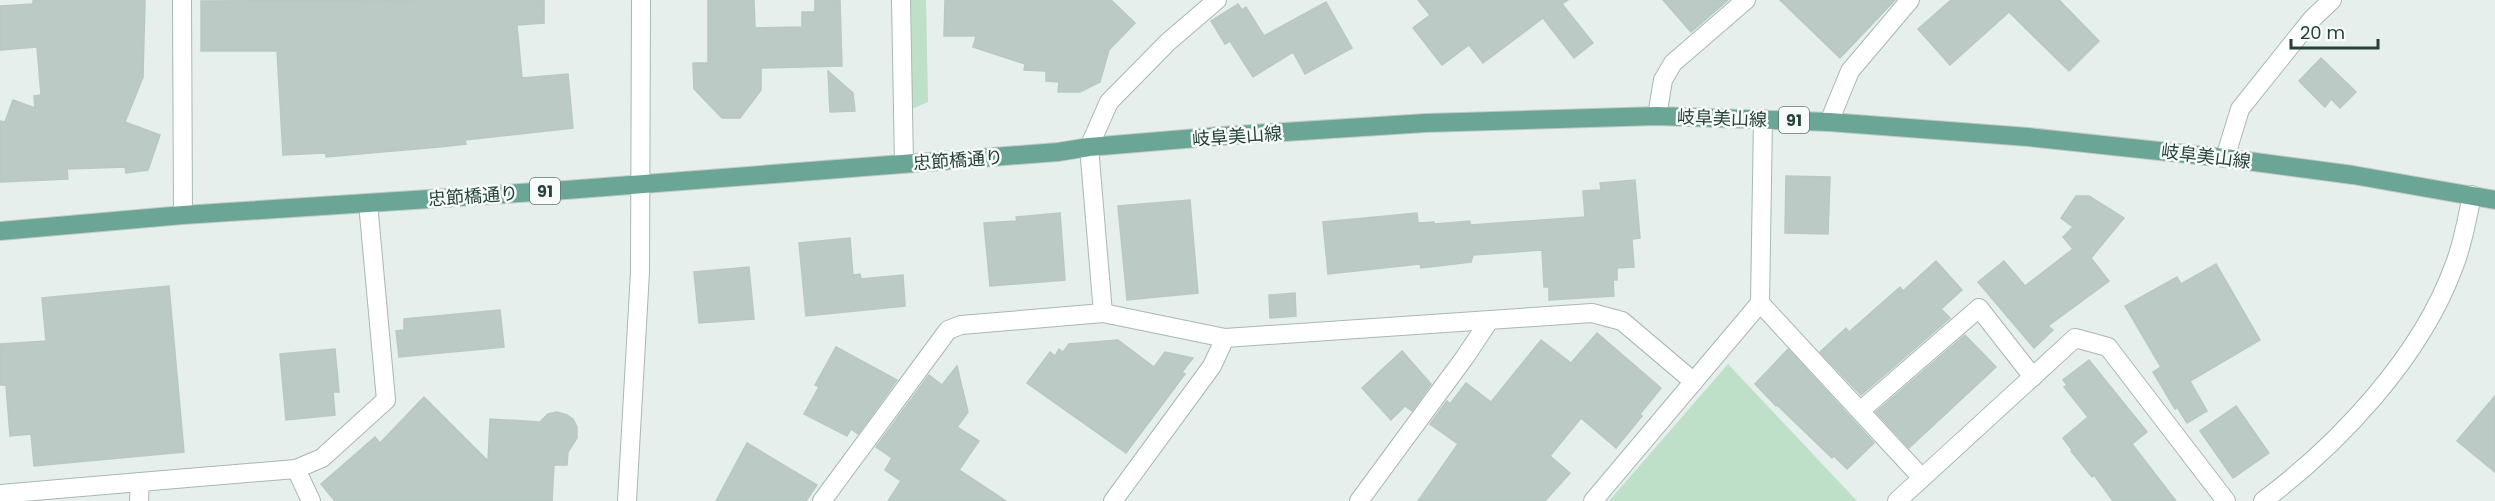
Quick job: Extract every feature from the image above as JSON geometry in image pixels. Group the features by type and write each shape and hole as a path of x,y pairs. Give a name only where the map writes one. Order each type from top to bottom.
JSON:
{"main road":[{"name":"岐阜美山線","path":"1089,147 1426,123 1657,116 1764,119 2028,137 2225,158 2354,175 2495,200"},
{"name":"忠節橋通り","path":"0,231 183,215 904,164 1058,152 1089,147"}],"street":[{"path":"182,0 183,215"},
{"path":"627,501 640,272 641,0"},
{"path":"901,0 904,164"},
{"path":"1103,313 1089,147 1108,102 1168,42 1217,0"},
{"path":"1657,116 1663,80 1673,63 1746,0"},
{"path":"1830,122 1850,71 1910,0"},
{"path":"2225,158 2240,109 2312,19 2332,0"},
{"path":"1593,501 1760,303 1764,119"},
{"path":"2264,501 2346,429 2430,320 2456,261 2472,195"},
{"path":"0,494 296,469 322,458 386,400 368,203"},
{"path":"1760,303 1922,478"},
{"path":"1860,411 1979,308 2033,377"},
{"path":"822,501 948,330 961,325 1103,313 1225,338 1592,313 1622,321 1694,382"},
{"path":"1359,501 1466,357 1489,321"},
{"path":"1113,501 1212,366 1225,338"},
{"path":"1897,501 2076,338 2108,347 2226,501"},
{"path":"296,469 310,501"},
{"path":"139,501 140,482"}],"green space":[{"path":"911,0 926,0 928,102 912,109"},
{"path":"1728,364 1857,501 1609,501"}],"building":[{"path":"145,0 143,77 125,122 160,135 148,170 126,173 125,167 67,169 68,179 0,182 0,121 5,122 13,100 35,108 34,96 41,95 37,47 0,50 0,6 33,4 33,1"},
{"path":"544,0 544,23 517,25 522,78 568,74 573,128 465,140 466,144 439,147 326,157 326,153 283,155 277,51 201,51 201,1"},
{"path":"708,0 754,0 755,28 802,27 802,12 815,12 815,0 840,0 842,66 761,68 761,90 740,118 722,118 694,89 693,63 708,63"},
{"path":"945,0 1111,0 1135,23 1109,50 1100,82 1080,92 1058,92 1059,82 1046,81 1046,71 1024,70 1025,64 973,47 976,36 944,36"},
{"path":"1418,0 1568,0 1562,4 1593,43 1574,58 1543,18 1483,63 1469,45 1442,65 1413,28 1430,15"},
{"path":"1663,0 1728,0 1691,32"},
{"path":"1780,0 1895,0 1840,58"},
{"path":"1951,0 2059,0 2099,41 2069,71 2009,12 1950,65 1918,29"},
{"path":"1326,2 1352,48 1305,74 1293,52 1253,77 1230,41 1225,44 1211,21 1238,4 1242,10 1246,7 1264,36"},
{"path":"2321,58 2356,92 2340,108 2331,99 2325,107 2299,81"},
{"path":"828,71 853,93 855,111 830,112"},
{"path":"1786,176 1830,177 1828,234 1785,233"},
{"path":"1635,180 1640,238 1632,239 1634,267 1617,268 1617,280 1613,280 1614,296 1549,300 1549,287 1544,287 1542,250 1473,255 1471,262 1421,268 1420,264 1328,274 1323,222 1417,213 1418,223 1470,221 1470,225 1585,217 1583,191 1601,190 1600,183"},
{"path":"2076,196 2089,196 2124,218 2091,258 2109,281 2048,326 2053,330 2034,348 1978,282 2004,261 2025,286 2073,249 2063,237 2073,227 2061,218"},
{"path":"1190,200 1198,293 1127,300 1118,206"},
{"path":"1060,213 1065,280 990,286 984,223 1017,221 1016,217"},
{"path":"850,238 853,275 860,274 861,279 903,275 905,306 806,316 799,243"},
{"path":"1936,261 1962,290 1941,309 1950,318 1861,395 1820,352 1846,328 1849,332 1900,287 1903,291"},
{"path":"2216,264 2260,340 2190,381 2207,411 2187,423 2177,407 2175,409 2153,372 2161,367 2125,306 2177,277 2181,284"},
{"path":"749,267 754,319 699,323 694,272"},
{"path":"169,286 184,452 34,466 31,434 10,436 6,385 0,385 0,344 46,341 42,298"},
{"path":"1295,293 1296,316 1270,318 1269,295"},
{"path":"500,310 504,347 399,357 396,331 404,330 404,319"},
{"path":"1597,333 1661,388 1616,448 1581,418 1550,456 1570,473 1545,501 1418,501 1458,444 1430,424 1447,401 1450,404 1466,383 1491,402 1541,340 1571,363"},
{"path":"1965,335 1996,367 1909,448 1876,412"},
{"path":"1118,340 1154,367 1165,352 1193,358 1182,372 1185,374 1126,453 1027,383 1050,352 1055,356 1059,349 1063,352 1069,344"},
{"path":"836,347 897,380 858,434 851,429 847,436 804,414 819,387 815,385"},
{"path":"335,349 339,392 333,392 335,415 286,420 280,354"},
{"path":"1788,349 1874,443 1847,469 1834,456 1832,458 1755,384"},
{"path":"1402,351 1431,384 1412,411 1405,406 1391,420 1362,388"},
{"path":"2089,360 2147,432 2132,444 2176,501 2113,501 2094,475 2092,477 2071,451 2063,438 2088,417 2064,387 2067,385 2063,380"},
{"path":"957,366 968,412 957,427 979,441 959,470 1006,501 888,501 901,481 885,470 892,458 876,447 929,375 942,385"},
{"path":"2495,396 2495,472 2457,441"},
{"path":"424,397 488,461 490,419 540,422 548,414 557,412 573,419 577,427 577,438 568,452 567,465 554,465 552,501 335,501 321,484 375,437 380,443"},
{"path":"2236,406 2269,453 2233,478 2200,431"},
{"path":"747,443 817,485 806,501 716,501"}]}
